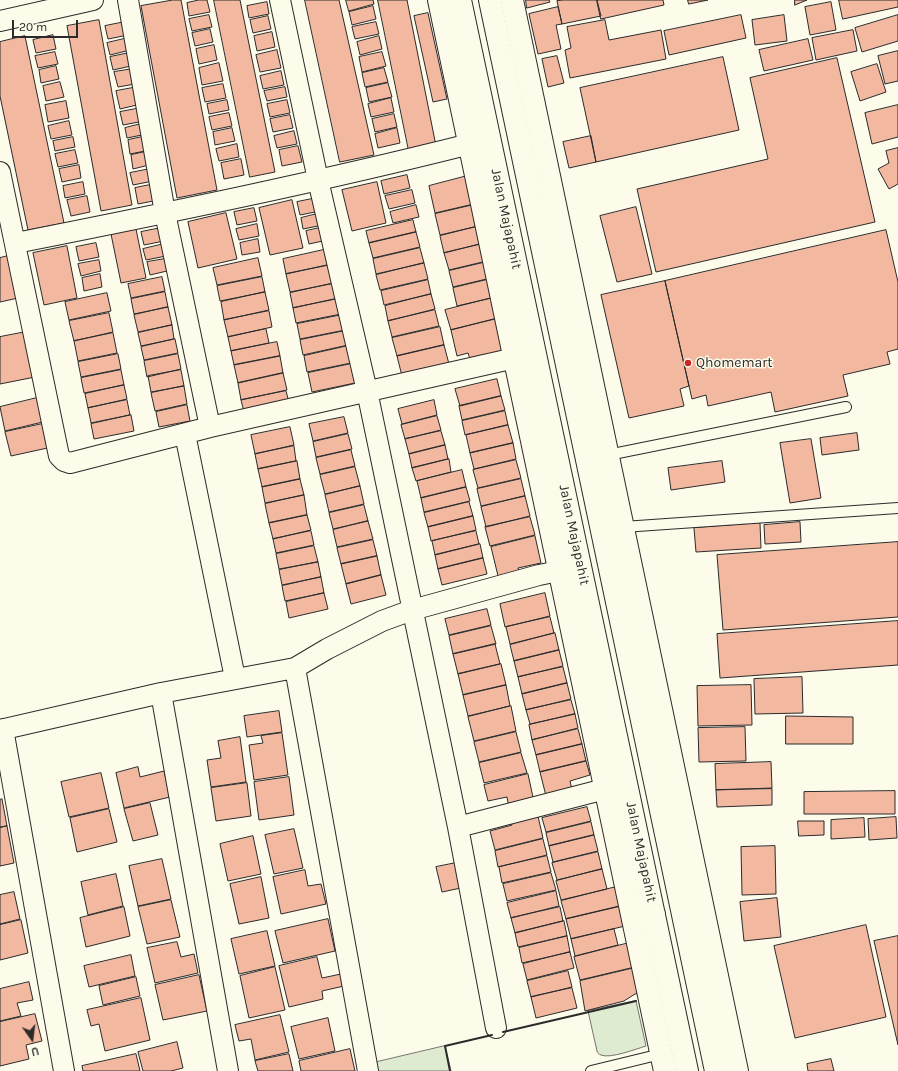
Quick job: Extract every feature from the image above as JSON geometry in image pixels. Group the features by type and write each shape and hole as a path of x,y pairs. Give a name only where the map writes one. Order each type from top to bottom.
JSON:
{"main road":[{"path":"439,0 605,789 644,916 663,1063"},
{"name":"Jalan Majapahit","path":"460,0 644,916 687,1071"},
{"name":"Jalan Majapahit","path":"490,0 716,1071"},
{"path":"512,0 624,527 737,1071"},
{"path":"587,459 608,455"}],"street":[{"path":"0,21 92,0"},
{"path":"128,0 165,213 210,427"},
{"path":"280,0 318,180 367,391 458,827 496,1028"},
{"path":"16,243 318,180 470,144"},
{"path":"0,172 16,243 59,456 64,461 70,463 210,427 515,358"},
{"path":"185,434 235,678"},
{"path":"64,1071 1,730 161,693 295,668 327,649 382,621 412,610 559,571"},
{"path":"295,668 368,1071"},
{"path":"161,693 228,1071"},
{"path":"458,827 605,789"}],"lane":[{"path":"608,455 846,407"},
{"path":"624,527 898,508"},
{"path":"592,1071 663,1063"}],"green space":[{"path":"636,1001 646,1046 617,1055 605,1056 599,1054 588,1011"},
{"path":"445,1046 451,1071 361,1071 360,1066"}],"building":[{"path":"181,0 217,190 177,198 141,6"},
{"path":"207,0 210,12 189,16 187,3"},
{"path":"214,0 240,0 275,172 250,177"},
{"path":"305,0 339,0 374,155 340,162"},
{"path":"346,0 373,0 374,4 349,11"},
{"path":"378,0 407,0 436,146 409,151"},
{"path":"526,0 549,0 550,2 527,8"},
{"path":"597,0 601,16 562,24 557,1"},
{"path":"597,0 663,0 664,5 601,19"},
{"path":"688,0 708,0 689,4"},
{"path":"795,0 807,0 795,5"},
{"path":"839,0 898,0 898,7 843,19"},
{"path":"267,2 269,14 249,18 247,6"},
{"path":"831,2 836,30 810,35 805,7"},
{"path":"373,6 376,19 352,25 349,12"},
{"path":"558,7 562,24 556,25 561,49 538,54 529,14"},
{"path":"428,13 447,99 433,102 414,16"},
{"path":"209,15 212,27 192,31 189,19"},
{"path":"741,15 746,38 669,55 664,31"},
{"path":"784,15 787,41 755,45 752,20"},
{"path":"898,15 898,41 862,52 855,28"},
{"path":"268,16 271,29 253,33 250,20"},
{"path":"99,20 132,205 101,211 67,26"},
{"path":"605,20 609,40 661,30 666,59 570,78 565,50 571,48 567,27"},
{"path":"125,22 128,35 108,39 105,26"},
{"path":"376,22 379,34 355,39 352,27"},
{"path":"210,29 213,42 195,46 192,33"},
{"path":"853,30 857,51 816,60 812,38"},
{"path":"272,32 275,47 257,51 254,36"},
{"path":"53,35 56,49 36,53 33,40"},
{"path":"25,36 64,223 28,230 0,96 0,42"},
{"path":"379,36 382,49 360,55 357,42"},
{"path":"128,38 130,50 110,55 107,43"},
{"path":"808,39 813,60 764,71 759,50"},
{"path":"214,45 217,60 199,64 196,49"},
{"path":"277,50 281,68 260,72 256,55"},
{"path":"898,51 898,81 885,84 878,56"},
{"path":"55,52 58,64 38,68 35,56"},
{"path":"382,52 386,66 362,72 359,57"},
{"path":"129,53 131,66 113,70 110,57"},
{"path":"557,56 564,83 548,87 542,59"},
{"path":"723,57 739,130 596,162 580,88"},
{"path":"837,58 875,222 656,272 637,189 768,159 750,78"},
{"path":"219,63 223,81 202,85 199,68"},
{"path":"877,64 886,92 860,101 851,72"},
{"path":"56,66 59,79 41,83 39,70"},
{"path":"384,68 388,82 365,87 362,73"},
{"path":"133,69 135,84 118,87 114,72"},
{"path":"281,71 284,85 263,89 260,76"},
{"path":"60,82 64,97 46,101 43,86"},
{"path":"388,83 392,97 369,102 366,88"},
{"path":"223,84 226,98 205,102 202,88"},
{"path":"138,87 141,104 120,109 116,91"},
{"path":"285,87 287,97 267,101 264,91"},
{"path":"391,98 394,112 371,117 368,104"},
{"path":"227,100 229,110 209,114 207,104"},
{"path":"287,100 290,113 270,117 267,104"},
{"path":"66,101 69,118 48,122 45,105"},
{"path":"898,105 898,137 872,144 865,113"},
{"path":"141,108 144,121 123,125 120,112"},
{"path":"229,113 232,126 212,130 209,117"},
{"path":"394,114 397,127 375,132 372,119"},
{"path":"290,115 293,128 273,132 270,119"},
{"path":"69,121 72,135 51,139 48,126"},
{"path":"145,123 147,134 127,138 125,128"},
{"path":"232,128 235,141 215,145 213,132"},
{"path":"397,128 400,143 378,148 375,134"},
{"path":"294,131 297,144 277,148 274,136"},
{"path":"147,136 150,150 130,154 128,140"},
{"path":"591,136 596,162 569,168 563,142"},
{"path":"73,137 75,147 55,151 53,141"},
{"path":"237,144 239,157 219,161 216,149"},
{"path":"298,146 302,162 282,166 279,150"},
{"path":"898,148 898,184 889,189 878,169 889,163 886,151"},
{"path":"75,150 78,163 58,167 55,154"},
{"path":"150,151 153,164 133,169 131,155"},
{"path":"241,159 244,175 224,179 221,163"},
{"path":"79,165 81,178 62,182 59,169"},
{"path":"150,169 153,181 133,185 130,173"},
{"path":"407,175 410,188 384,194 381,181"},
{"path":"471,175 478,203 435,213 429,186"},
{"path":"83,182 85,194 65,198 63,186"},
{"path":"377,182 386,223 352,231 342,190"},
{"path":"155,184 158,200 138,204 135,188"},
{"path":"412,190 415,203 389,209 385,196"},
{"path":"87,196 90,212 71,216 67,200"},
{"path":"317,198 320,211 300,215 297,202"},
{"path":"292,200 303,248 270,255 259,208"},
{"path":"478,204 483,225 440,235 435,214"},
{"path":"416,205 419,217 393,223 390,212"},
{"path":"636,207 652,274 617,282 600,216"},
{"path":"254,208 257,221 237,225 234,212"},
{"path":"226,213 237,259 198,268 188,222"},
{"path":"321,213 323,225 303,229 301,218"},
{"path":"413,220 416,232 369,243 366,231"},
{"path":"257,224 259,236 239,240 236,229"},
{"path":"483,225 487,242 444,253 440,236"},
{"path":"324,227 327,240 309,244 306,231"},
{"path":"161,228 164,241 144,245 141,232"},
{"path":"136,229 146,278 121,283 111,234"},
{"path":"886,230 898,282 898,349 887,352 890,364 843,375 848,396 775,412 771,392 708,406 706,395 692,399 665,281"},
{"path":"416,232 420,247 373,258 369,243"},
{"path":"258,239 260,252 242,255 240,243"},
{"path":"96,243 99,257 79,261 76,247"},
{"path":"487,243 491,260 449,270 444,253"},
{"path":"164,244 166,256 146,260 143,249"},
{"path":"67,246 77,298 44,305 33,253"},
{"path":"420,248 424,263 376,274 373,259"},
{"path":"328,249 331,264 286,274 283,259"},
{"path":"8,256 18,298 0,302 0,258"},
{"path":"258,258 262,276 217,285 213,268"},
{"path":"165,259 167,271 150,275 147,262"},
{"path":"99,260 101,271 81,276 78,264"},
{"path":"491,261 495,277 453,287 449,271"},
{"path":"424,263 428,279 380,290 376,275"},
{"path":"331,265 335,283 290,292 286,274"},
{"path":"100,274 102,287 84,291 82,278"},
{"path":"162,277 165,291 131,298 128,284"},
{"path":"262,277 265,292 220,301 217,286"},
{"path":"495,278 500,296 457,306 453,288"},
{"path":"428,280 431,294 384,305 381,291"},
{"path":"665,281 689,386 680,389 684,406 629,418 601,295"},
{"path":"335,283 338,298 293,308 290,293"},
{"path":"165,292 168,307 134,314 131,299"},
{"path":"265,292 269,310 224,320 221,302"},
{"path":"107,293 111,311 69,320 65,302"},
{"path":"431,294 435,309 388,321 385,306"},
{"path":"500,296 505,316 451,330 445,310"},
{"path":"338,299 341,314 296,323 293,308"},
{"path":"168,307 172,325 138,332 134,315"},
{"path":"435,310 439,326 392,337 388,321"},
{"path":"269,311 272,327 228,337 224,320"},
{"path":"109,313 113,332 74,341 69,321"},
{"path":"342,315 345,330 300,339 297,324"},
{"path":"505,317 512,349 470,359 468,353 457,356 451,330"},
{"path":"172,325 174,339 141,346 138,333"},
{"path":"440,327 444,345 397,356 392,338"},
{"path":"266,329 269,343 231,351 228,337"},
{"path":"31,331 40,376 0,384 0,337"},
{"path":"345,331 348,345 303,355 300,340"},
{"path":"113,333 117,353 78,361 74,341"},
{"path":"175,339 178,353 144,360 141,347"},
{"path":"277,342 280,356 234,365 231,351"},
{"path":"444,345 449,364 402,376 397,356"},
{"path":"348,346 351,363 307,372 304,356"},
{"path":"118,354 121,369 81,377 78,362"},
{"path":"178,354 181,369 147,377 144,361"},
{"path":"280,356 283,373 238,383 234,365"},
{"path":"351,364 355,383 312,392 308,373"},
{"path":"121,370 124,385 84,393 81,378"},
{"path":"181,370 184,386 151,392 148,376"},
{"path":"283,373 287,390 241,400 238,383"},
{"path":"497,379 501,396 460,406 455,389"},
{"path":"124,385 127,399 88,408 85,394"},
{"path":"184,386 187,404 155,411 151,393"},
{"path":"286,391 290,406 245,416 241,400"},
{"path":"501,396 505,410 462,420 459,406"},
{"path":"41,397 47,421 5,431 0,407"},
{"path":"127,400 130,415 91,423 88,408"},
{"path":"434,400 437,415 402,424 398,409"},
{"path":"187,405 190,421 159,427 156,412"},
{"path":"505,411 508,425 465,435 462,421"},
{"path":"131,415 134,431 94,439 91,424"},
{"path":"437,416 441,430 405,439 401,425"},
{"path":"344,417 348,433 313,441 309,424"},
{"path":"47,423 52,447 11,456 5,432"},
{"path":"508,425 513,443 470,453 466,435"},
{"path":"290,427 294,445 255,454 251,435"},
{"path":"441,431 445,445 409,454 405,439"},
{"path":"857,433 859,450 822,455 820,438"},
{"path":"348,434 352,449 316,457 313,442"},
{"path":"811,439 821,498 790,503 780,443"},
{"path":"513,443 516,459 474,469 470,453"},
{"path":"445,445 448,459 412,468 409,454"},
{"path":"294,446 296,461 258,469 255,454"},
{"path":"351,450 355,466 320,474 316,458"},
{"path":"449,459 451,472 416,481 412,468"},
{"path":"516,460 521,478 478,488 473,470"},
{"path":"297,461 300,479 262,487 258,469"},
{"path":"722,461 725,482 671,490 668,468"},
{"path":"355,467 360,486 325,494 320,475"},
{"path":"462,470 466,487 421,498 417,481"},
{"path":"300,479 304,495 265,503 262,487"},
{"path":"521,479 525,496 481,506 477,489"},
{"path":"360,486 364,504 329,512 325,495"},
{"path":"466,487 470,501 424,512 421,498"},
{"path":"304,495 307,515 269,523 265,504"},
{"path":"525,496 530,516 486,527 481,507"},
{"path":"469,502 473,516 428,527 424,513"},
{"path":"364,505 368,521 333,529 329,513"},
{"path":"307,515 311,530 273,539 269,523"},
{"path":"473,516 476,530 431,541 428,527"},
{"path":"530,517 535,535 490,546 485,527"},
{"path":"368,521 373,539 337,547 333,530"},
{"path":"800,522 801,542 765,544 764,525"},
{"path":"760,523 761,548 696,552 694,528"},
{"path":"311,531 314,545 276,553 273,539"},
{"path":"476,531 479,544 435,555 432,541"},
{"path":"535,536 541,563 518,568 520,575 499,580 491,547"},
{"path":"373,540 377,556 341,564 337,548"},
{"path":"898,542 898,617 723,630 717,555"},
{"path":"480,544 483,558 438,569 435,555"},
{"path":"314,546 318,562 279,569 276,554"},
{"path":"377,556 381,575 346,584 341,564"},
{"path":"483,558 487,574 442,585 438,569"},
{"path":"318,562 321,577 282,585 279,570"},
{"path":"381,575 386,595 351,604 346,584"},
{"path":"321,577 324,593 285,601 282,586"},
{"path":"324,593 328,609 289,618 286,602"},
{"path":"545,593 550,616 505,627 500,604"},
{"path":"487,609 491,625 449,635 445,619"},
{"path":"550,617 554,633 510,644 506,627"},
{"path":"898,621 898,665 720,678 717,634"},
{"path":"491,626 496,644 453,654 449,636"},
{"path":"555,633 559,650 514,661 510,645"},
{"path":"495,644 500,664 458,674 453,654"},
{"path":"559,650 563,666 518,677 514,661"},
{"path":"501,664 506,685 463,695 458,674"},
{"path":"563,667 567,683 522,694 518,677"},
{"path":"802,677 803,713 755,714 754,679"},
{"path":"567,683 571,699 526,710 522,694"},
{"path":"506,685 510,706 468,716 463,695"},
{"path":"751,685 752,725 698,726 697,686"},
{"path":"571,700 575,714 530,724 526,710"},
{"path":"511,706 516,731 474,741 468,717"},
{"path":"279,711 282,732 247,737 244,716"},
{"path":"575,714 578,728 532,740 529,725"},
{"path":"786,716 853,717 853,744 786,744"},
{"path":"745,727 746,761 699,762 698,728"},
{"path":"578,729 582,744 536,755 532,740"},
{"path":"516,732 521,752 479,762 474,742"},
{"path":"282,733 288,775 254,780 249,745 263,743 261,736"},
{"path":"240,737 246,782 211,787 207,760 221,758 218,741"},
{"path":"582,744 586,761 540,772 536,755"},
{"path":"521,753 527,773 484,783 479,763"},
{"path":"586,761 590,775 570,781 573,794 547,800 540,772"},
{"path":"771,762 772,788 716,790 715,764"},
{"path":"138,767 140,777 164,771 170,797 124,808 116,773"},
{"path":"101,773 109,808 69,817 61,782"},
{"path":"528,774 534,802 509,808 507,797 488,801 484,785"},
{"path":"289,777 294,815 259,820 254,782"},
{"path":"247,783 251,816 216,821 211,788"},
{"path":"772,789 772,805 717,807 716,790"},
{"path":"895,791 895,814 804,814 804,792"},
{"path":"2,799 7,826 0,827 0,800"},
{"path":"150,803 158,835 133,841 124,809"},
{"path":"587,807 591,821 546,832 542,818"},
{"path":"109,809 117,842 77,852 70,818"},
{"path":"537,812 543,838 495,850 490,831 512,825 510,819"},
{"path":"896,817 897,838 869,840 868,819"},
{"path":"864,818 865,837 831,839 831,820"},
{"path":"798,821 824,821 824,835 799,836"},
{"path":"591,822 594,835 549,846 546,833"},
{"path":"7,826 14,863 0,866 0,828"},
{"path":"294,829 303,868 274,874 265,835"},
{"path":"594,835 598,851 553,862 549,846"},
{"path":"253,836 261,874 228,881 220,844"},
{"path":"543,839 547,855 498,867 495,851"},
{"path":"775,846 776,894 742,895 741,847"},
{"path":"598,852 602,869 557,880 552,863"},
{"path":"547,856 551,872 502,883 499,867"},
{"path":"162,859 171,899 138,906 129,866"},
{"path":"456,863 461,888 442,892 436,867"},
{"path":"602,869 607,889 561,900 556,881"},
{"path":"305,870 308,886 321,884 326,904 281,914 273,877"},
{"path":"551,873 556,890 507,901 503,884"},
{"path":"116,874 123,906 88,915 81,882"},
{"path":"261,877 269,918 239,924 230,884"},
{"path":"616,887 621,906 566,919 561,901"},
{"path":"556,891 559,906 511,918 507,903"},
{"path":"14,892 20,919 0,924 0,895"},
{"path":"777,898 781,937 744,941 740,902"},
{"path":"171,900 180,937 147,944 138,907"},
{"path":"621,906 625,926 571,939 566,919"},
{"path":"124,907 130,936 86,947 80,918"},
{"path":"560,907 563,921 515,933 511,918"},
{"path":"328,919 335,951 283,963 275,931"},
{"path":"21,920 28,953 0,960 0,925"},
{"path":"564,921 567,936 518,947 515,933"},
{"path":"866,925 886,1017 795,1038 774,946"},
{"path":"614,929 618,945 575,956 571,939"},
{"path":"267,931 275,966 239,974 231,939"},
{"path":"567,936 570,952 522,963 519,948"},
{"path":"898,936 898,1045 874,941"},
{"path":"177,942 181,957 194,954 198,973 155,983 147,948"},
{"path":"633,942 639,966 580,980 574,957"},
{"path":"570,952 574,968 527,980 523,964"},
{"path":"131,955 135,976 89,987 84,966"},
{"path":"317,957 322,978 341,974 344,986 322,991 323,999 289,1007 279,966"},
{"path":"275,967 285,1010 249,1018 240,976"},
{"path":"639,967 645,992 635,994 624,1001 585,1011 580,981"},
{"path":"568,971 572,987 531,997 527,981"},
{"path":"199,975 207,1011 163,1020 155,985"},
{"path":"136,977 140,996 103,1005 99,986"},
{"path":"29,982 33,1000 17,1003 21,1016 0,1021 0,989"},
{"path":"572,988 577,1008 536,1018 531,997"},
{"path":"141,998 150,1040 105,1051 99,1024 91,1026 87,1010"},
{"path":"35,1014 42,1041 26,1045 29,1059 0,1066 0,1022"},
{"path":"280,1015 289,1052 255,1060 251,1039 239,1041 235,1025"},
{"path":"328,1018 335,1051 299,1059 291,1027"},
{"path":"177,1042 183,1068 171,1071 143,1071 138,1052"},
{"path":"350,1049 355,1071 301,1071 299,1061"},
{"path":"136,1054 140,1071 83,1071 82,1066"},
{"path":"289,1054 293,1071 258,1071 255,1061"},
{"path":"831,1059 834,1071 808,1071 807,1064"}],"wall":[{"path":"503,1032 636,1001"},
{"path":"450,1071 445,1046 492,1035"}],"place":[{"name":"Qhomemart","path":"688,363"}]}
